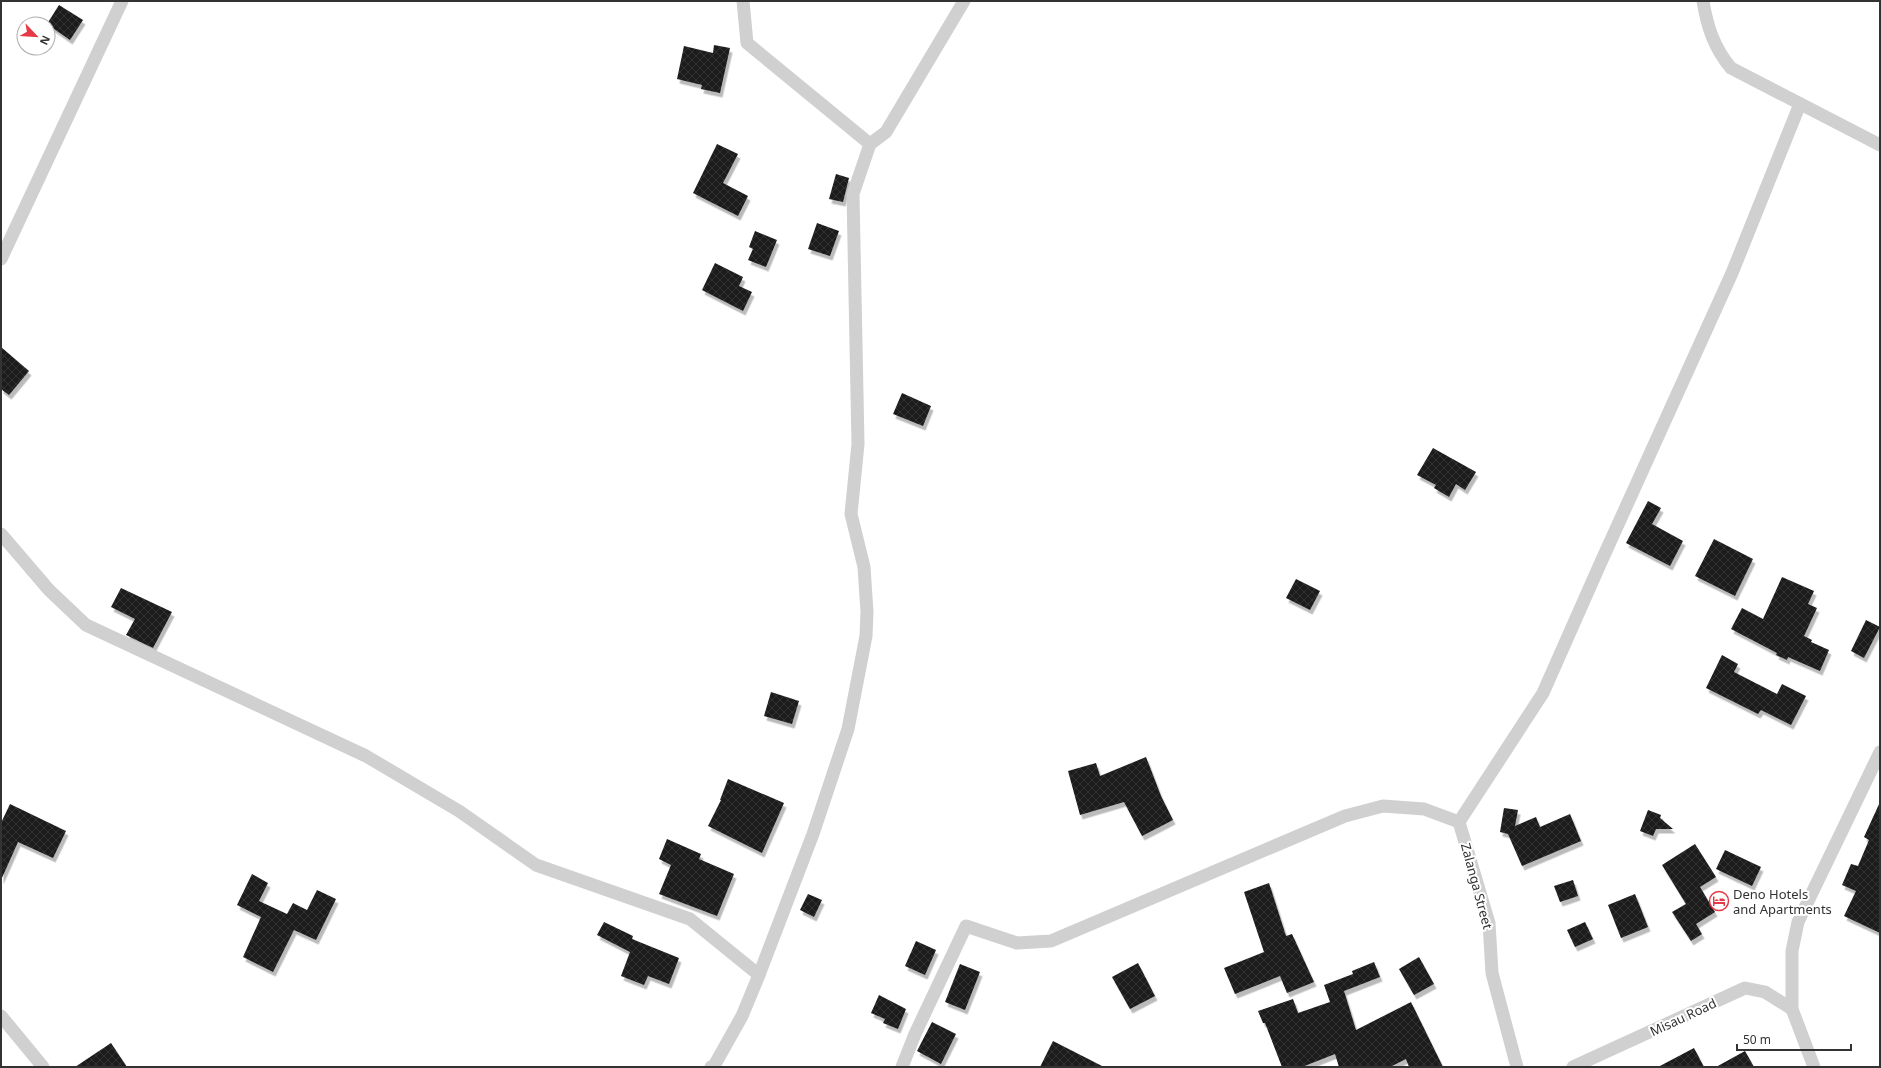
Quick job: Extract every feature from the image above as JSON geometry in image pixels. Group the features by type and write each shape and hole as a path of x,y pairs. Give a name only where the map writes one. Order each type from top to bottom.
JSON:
{"street":[{"path":"1,259 122,1"},
{"path":"743,1 747,43 870,144"},
{"path":"714,1067 742,1016 813,834 848,729 866,636 867,612 864,567 852,514 858,444 853,194 870,144 886,132 964,1"},
{"path":"1703,1 1707,25 1721,55 1731,68 1880,145"},
{"path":"902,1067 914,1034 966,926 1017,943 1051,941 1345,816 1383,806 1424,808 1459,822 1544,693 1601,562 1732,273 1800,104"},
{"path":"1,534 49,590 86,625 366,756 459,811 536,865 690,919 759,975"},
{"path":"1814,1067 1792,1009 1792,951 1798,922 1880,752"},
{"name":"Zalanga Street","path":"1459,822 1489,923 1492,973 1517,1067"},
{"name":"Misau Road","path":"1573,1067 1745,988 1765,992 1792,1009"},
{"path":"1,1016 43,1067"}],"building":[{"path":"59,5 83,20 70,40 56,30 56,16 52,16"},
{"path":"714,45 730,48 720,93 701,89 702,85 677,79 684,46 713,53"},
{"path":"717,144 738,154 723,183 748,196 738,216 693,193"},
{"path":"836,174 849,178 843,202 829,199"},
{"path":"817,223 839,231 830,256 808,249"},
{"path":"755,231 777,240 766,267 748,260 753,249 749,247"},
{"path":"715,263 743,277 739,286 752,292 743,311 702,290"},
{"path":"1,347 29,371 9,395 1,389"},
{"path":"902,393 931,406 923,426 893,414"},
{"path":"1433,448 1476,472 1465,490 1456,484 1449,497 1434,488 1436,485 1417,475"},
{"path":"1648,501 1661,508 1652,524 1683,541 1670,566 1626,543"},
{"path":"1714,539 1753,559 1735,596 1695,576"},
{"path":"1782,577 1814,591 1808,604 1817,608 1804,636 1812,640 1811,642 1829,650 1820,671 1788,657 1787,660 1776,655 1777,653 1731,629 1742,608 1763,619"},
{"path":"1296,579 1320,591 1310,610 1286,598"},
{"path":"121,588 172,612 153,648 126,635 135,619 111,607"},
{"path":"1866,620 1880,627 1864,658 1851,651"},
{"path":"1722,655 1738,664 1734,672 1777,694 1782,684 1806,696 1791,725 1761,710 1758,714 1706,688"},
{"path":"771,692 799,701 792,724 764,716"},
{"path":"1146,757 1161,796 1173,820 1142,836 1124,802 1080,815 1068,771 1096,763 1100,776"},
{"path":"728,779 784,803 762,853 708,826 721,800"},
{"path":"1880,802 1880,933 1844,916 1856,891 1842,885 1851,864 1858,866 1869,840 1864,837"},
{"path":"10,804 66,831 53,858 18,842 1,880 1,823"},
{"path":"1504,808 1518,810 1515,826 1536,817 1540,827 1570,814 1581,841 1522,866 1508,834 1500,832"},
{"path":"1648,810 1661,815 1660,818 1673,829 1656,829 1653,836 1640,831"},
{"path":"667,839 701,854 699,859 734,874 717,916 659,894 671,865 659,859"},
{"path":"1695,844 1716,877 1700,887 1715,912 1696,924 1702,934 1691,941 1672,912 1686,904 1662,865"},
{"path":"1725,850 1761,867 1752,886 1716,869"},
{"path":"252,874 268,883 259,901 287,914 293,903 307,910 317,890 336,899 316,940 294,930 273,972 243,957 261,917 237,905"},
{"path":"1573,880 1578,896 1560,902 1554,886"},
{"path":"1269,883 1286,936 1292,934 1314,982 1287,993 1280,976 1235,994 1224,968 1264,952 1244,892"},
{"path":"808,894 822,900 814,917 800,910"},
{"path":"1635,894 1648,927 1621,938 1608,905"},
{"path":"604,922 633,936 632,939 679,958 669,984 648,976 644,985 621,976 630,952 597,935"},
{"path":"1585,922 1593,939 1575,947 1567,930"},
{"path":"916,941 936,950 925,975 905,966"},
{"path":"1419,957 1434,984 1414,995 1399,969"},
{"path":"1374,962 1380,977 1344,991 1356,1030 1411,1002 1443,1067 1409,1067 1406,1059 1390,1067 1339,1067 1335,1054 1302,1067 1282,1067 1265,1023 1263,1023 1258,1011 1293,999 1298,1013 1330,1002 1324,985 1353,974 1352,971"},
{"path":"1138,963 1155,996 1130,1009 1112,977"},
{"path":"960,964 980,972 965,1010 945,1002"},
{"path":"879,995 906,1009 898,1029 883,1023 885,1019 871,1013"},
{"path":"932,1022 956,1034 941,1064 917,1051"},
{"path":"1053,1041 1104,1067 1040,1067"},
{"path":"111,1043 127,1067 75,1067"},
{"path":"1694,1048 1704,1067 1658,1067"},
{"path":"1745,1051 1754,1067 1716,1067"}],"place":[{"name":"Deno Hotels and Apartments","path":"1719,901"}]}
